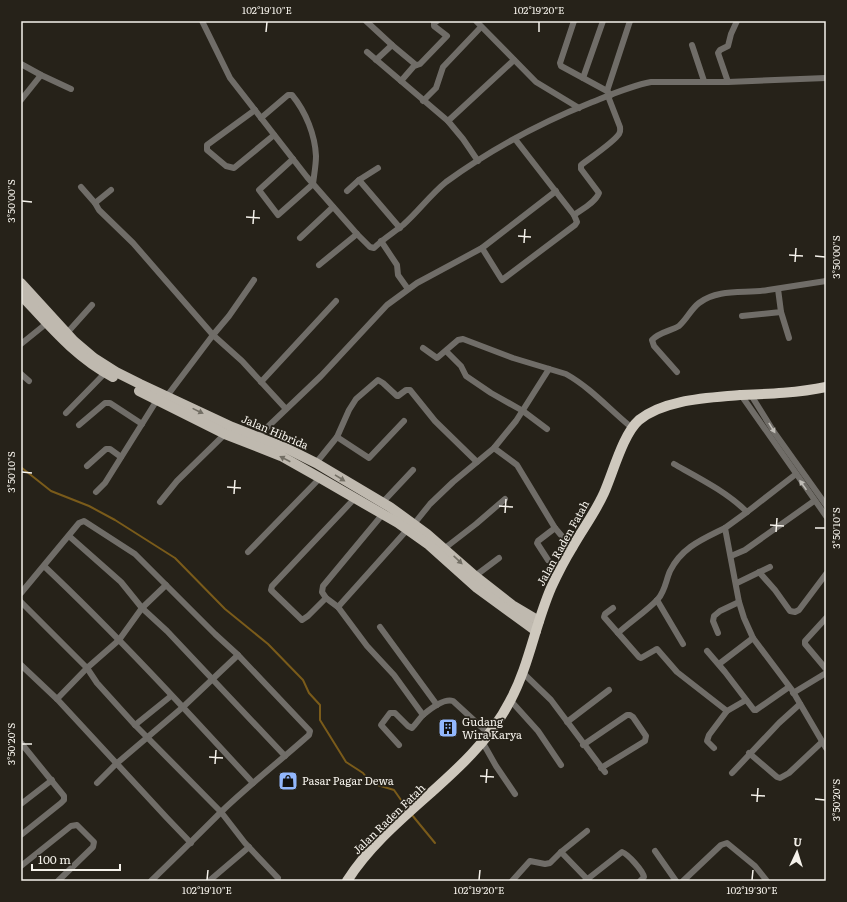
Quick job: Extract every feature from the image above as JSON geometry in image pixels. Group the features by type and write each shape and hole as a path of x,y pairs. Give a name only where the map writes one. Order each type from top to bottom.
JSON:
{"highway":[{"name":"Jalan Raden Fatah","path":"347,881 362,860 381,840 483,743 500,720 511,701 552,588 572,548 603,495 632,428 640,419 664,407 676,403 718,396 746,395 826,387"}],"main road":[{"name":"Jalan Hibrida","path":"21,283 67,333 94,358 167,396 176,405 288,449 316,463 382,502 410,527 445,548 475,576 537,626"},
{"path":"21,295 66,344 92,365 157,400 176,405 225,434 281,456 356,498 382,515 410,527 477,588 537,626"}],"street":[{"path":"202,21 230,78 254,110 313,184 357,234 370,247 374,248 381,241 400,228 445,183 478,161 515,139 609,94 651,82 728,82 826,78"},
{"path":"366,21 416,65"},
{"path":"401,81 447,36 434,26 434,23 437,21"},
{"path":"476,21 536,82 579,108"},
{"path":"574,21 560,64 609,94"},
{"path":"583,78 603,21"},
{"path":"574,215 591,203 599,193 581,168 581,165 609,143 620,132 620,127 609,94 630,21"},
{"path":"728,82 718,53 720,50 728,46 730,34 737,21"},
{"path":"423,101 436,88 444,67 481,27"},
{"path":"376,60 392,45"},
{"path":"692,45 704,81"},
{"path":"367,52 448,121 478,161"},
{"path":"448,121 472,97 514,60"},
{"path":"21,64 41,76 71,89"},
{"path":"21,100 41,76"},
{"path":"261,118 288,95 292,95 298,102 312,133 316,157 313,184 278,215 259,190 293,159"},
{"path":"254,110 207,145 207,150 226,166 234,168 274,135"},
{"path":"482,248 502,280 577,222 574,215 515,139"},
{"path":"347,191 359,180 378,168"},
{"path":"359,180 400,228"},
{"path":"81,187 99,210 138,249 213,334 242,361 286,409"},
{"path":"95,203 111,190"},
{"path":"257,437 321,376 387,305 408,289 482,248 556,191"},
{"path":"300,238 333,207"},
{"path":"319,265 357,234"},
{"path":"381,241 397,265 398,274 408,289"},
{"path":"167,396 213,334 229,316 254,280"},
{"path":"677,372 654,346 652,343 654,338 673,330 682,323 693,308 707,298 718,294 778,289 826,281"},
{"path":"778,289 781,312 789,338"},
{"path":"261,382 336,301"},
{"path":"67,333 92,304"},
{"path":"742,316 781,312"},
{"path":"21,344 47,322"},
{"path":"423,348 438,358 458,340 463,339 487,349 566,374 574,378 632,428"},
{"path":"446,351 461,366 466,376 491,393 523,411 547,429"},
{"path":"338,608 430,504 476,462 494,448 516,422 549,369"},
{"path":"66,413 105,373"},
{"path":"21,374 29,381"},
{"path":"316,463 337,437 349,410 356,399 375,381 379,380 396,396 410,390 435,421 476,462"},
{"path":"746,395 796,474 826,516"},
{"path":"746,395 824,502"},
{"path":"96,492 105,483 157,400"},
{"path":"79,425 105,403 110,403 142,424"},
{"path":"337,437 369,458 404,421"},
{"path":"160,502 177,481 225,434"},
{"path":"87,466 106,448 110,449 121,457"},
{"path":"494,448 517,465 555,528 572,548"},
{"path":"674,464 709,484 747,512"},
{"path":"382,502 413,470"},
{"path":"618,633 657,600 676,560 682,553 700,541 725,528 796,474"},
{"path":"248,552 320,478"},
{"path":"326,598 302,620 271,588 356,498"},
{"path":"445,548 505,499"},
{"path":"731,556 745,550 815,502 824,502"},
{"path":"382,515 323,586 322,592 326,598 338,608 367,646 394,675 423,715"},
{"path":"21,593 79,523 84,521 135,554 238,655 310,731 309,735 252,783 151,881"},
{"path":"548,560 537,543 555,528"},
{"path":"725,528 737,583 739,602 753,638 793,693 826,748"},
{"path":"69,536 121,582 142,608 167,630 212,680 285,756"},
{"path":"475,576 499,558"},
{"path":"44,566 119,640 183,707 252,783"},
{"path":"737,583 770,567"},
{"path":"759,572 790,610 795,612 799,610 826,574"},
{"path":"57,699 87,668 119,640 142,608 166,584"},
{"path":"657,600 683,644"},
{"path":"21,602 87,668 98,683 135,725 221,812 249,847 279,880"},
{"path":"718,633 713,621 714,616 720,611 739,602"},
{"path":"613,608 605,614 604,617 640,658 657,649 677,672 727,711"},
{"path":"826,618 805,641 805,644 826,669"},
{"path":"380,627 437,705"},
{"path":"719,664 753,638"},
{"path":"707,651 719,664 752,709 756,710 789,687"},
{"path":"98,783 116,764 147,736 183,707 238,655"},
{"path":"21,666 57,699 191,843"},
{"path":"522,672 550,700 567,722 584,745 603,770 645,741 646,736 636,721 631,716 627,715 584,745"},
{"path":"793,693 826,673"},
{"path":"567,722 609,690"},
{"path":"135,725 171,696"},
{"path":"714,748 707,741 707,738 727,711 746,700"},
{"path":"399,745 381,726 381,723 390,713 393,712 412,728 423,715 437,705 447,701 453,702 489,734"},
{"path":"511,701 538,731 561,765"},
{"path":"732,773 779,723 800,704"},
{"path":"750,753 780,778 785,776 822,742"},
{"path":"21,743 63,793 64,800 21,835"},
{"path":"483,743 514,794"},
{"path":"21,804 52,780"},
{"path":"21,866 71,826 76,825 94,842 94,845 58,881"},
{"path":"512,881 530,861 548,864 587,831"},
{"path":"683,881 721,845 727,843 755,866 767,881"},
{"path":"209,881 249,847"},
{"path":"655,851 676,881"},
{"path":"561,852 587,880 622,852 626,854 643,873 644,877 640,881"}],"waterway":[{"path":"22,468 51,491 89,506 115,520 175,558 225,609 268,644 303,680 309,693 320,705 320,720 346,762 363,773 371,783 394,790 408,810"},
{"path":"412,815 435,843"}],"place":[{"name":"Gudang Wira Karya","path":"448,728"},
{"name":"Pasar Pagar Dewa","path":"288,781"}]}
